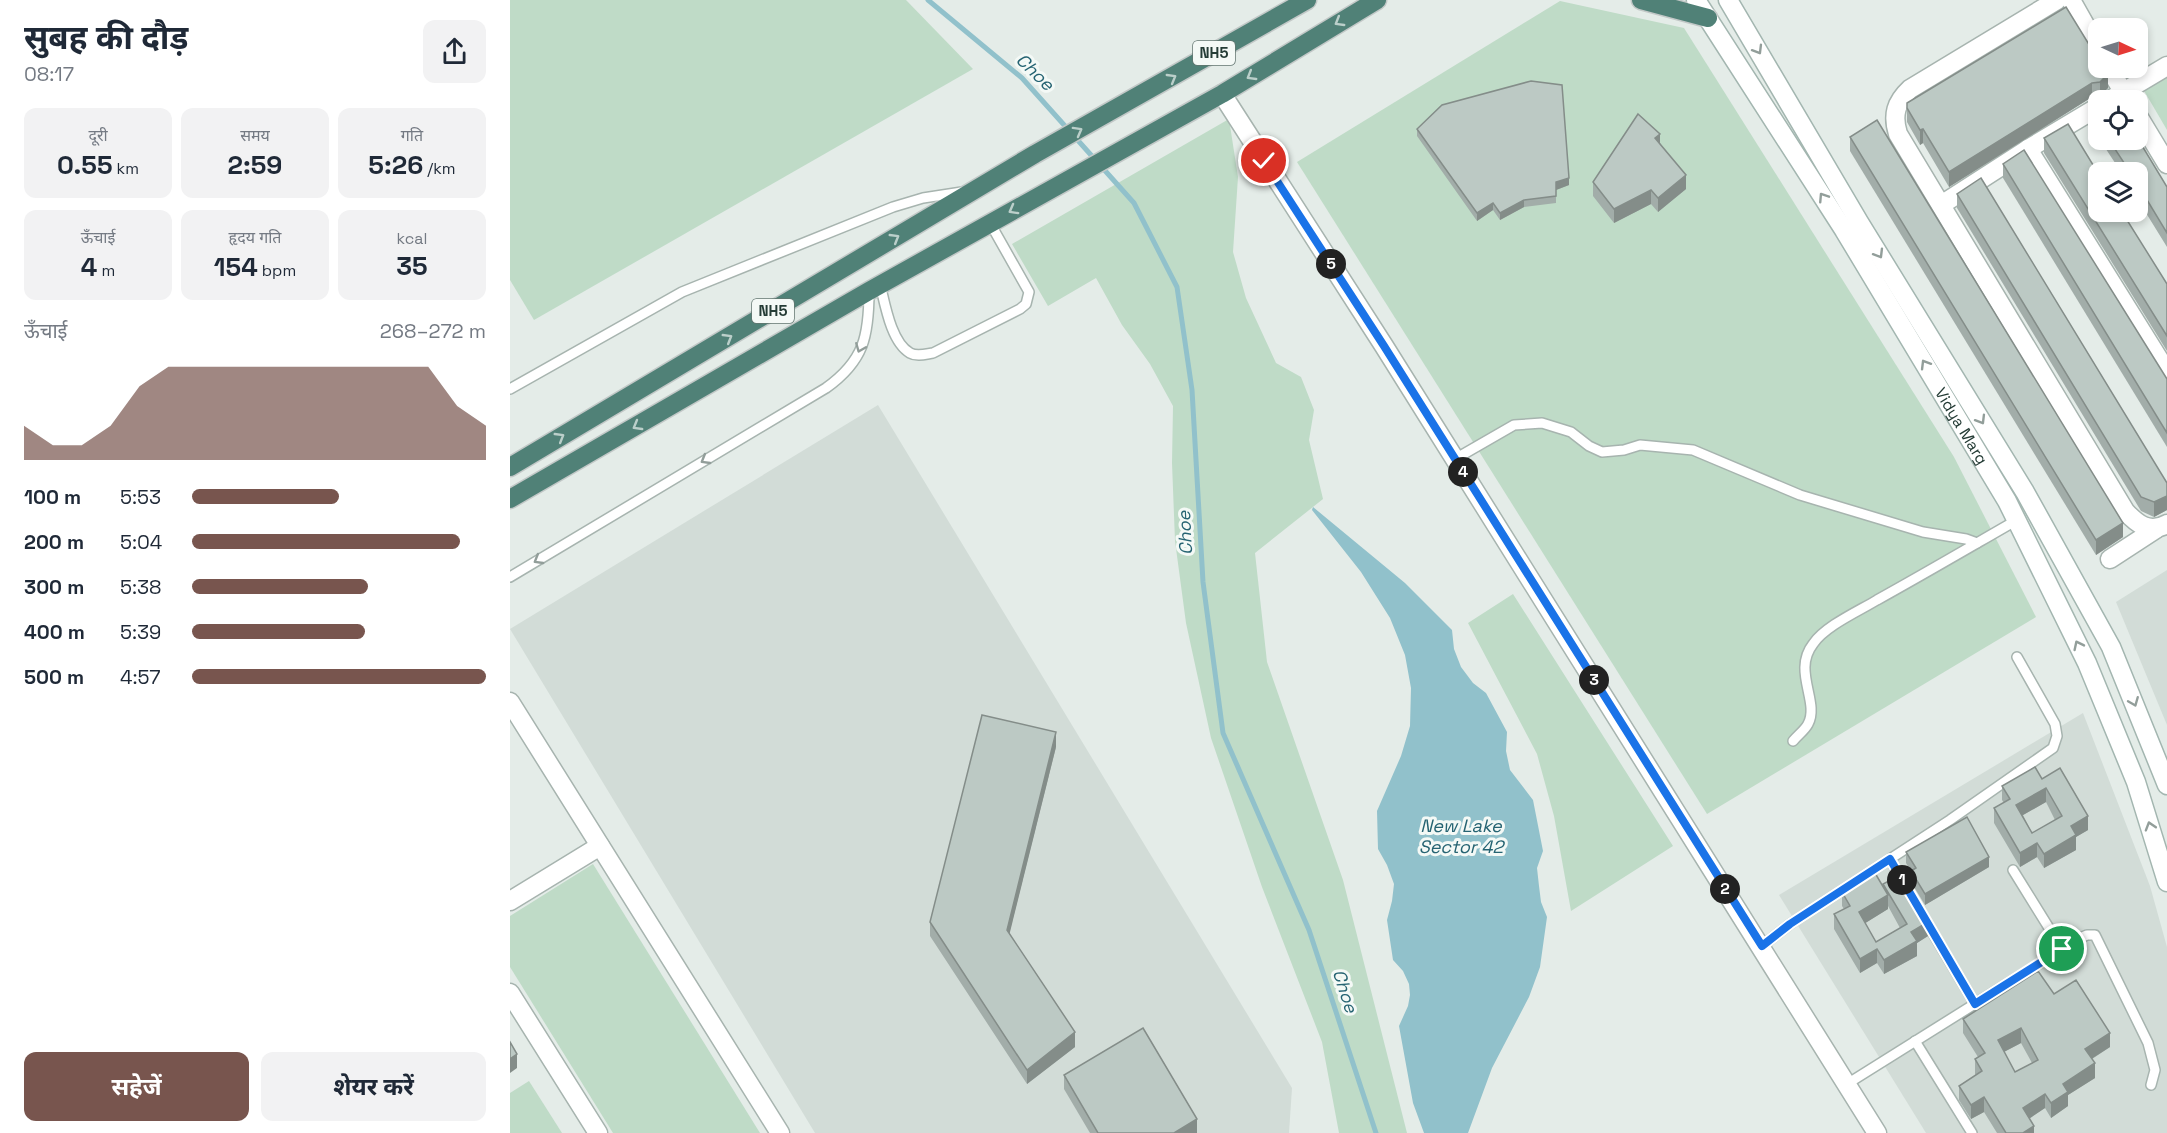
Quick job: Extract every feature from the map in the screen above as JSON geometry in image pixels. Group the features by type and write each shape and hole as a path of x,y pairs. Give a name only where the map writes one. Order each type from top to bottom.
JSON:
{"highway":[{"name":"NH5","path":"510,467 1035,154 1307,0"},
{"name":"NH5","path":"510,499 874,287 1222,94 1377,0"},
{"path":"1641,0 1708,18"}],"street":[{"name":"Vidya Marg","path":"1696,0 1844,230 2007,501 2092,674 2136,782 2167,882"},
{"name":"Vidya Marg","path":"1728,0 1859,222 2025,492 2106,636 2167,785"},
{"path":"2057,0 1910,89 1898,102 1894,117 1898,134 2125,511 2138,524 2150,529 2162,526"},
{"path":"2072,0 2088,30"},
{"path":"2132,90 2167,66"},
{"path":"1222,94 1455,459 1877,1133"},
{"path":"1941,205 2088,114"},
{"path":"2148,133 2167,165"},
{"path":"2028,149 2167,372"},
{"path":"2110,559 2162,526"},
{"path":"510,702 780,1133"},
{"path":"510,901 600,846"},
{"path":"510,993 598,1133"}],"lane":[{"path":"510,388 682,292 893,207 923,198 974,191"},
{"path":"874,287 900,344 911,354 933,353 1020,309 1026,304 1029,292 990,223"},
{"path":"510,577 826,388 844,375 856,358 863,342 874,287"},
{"path":"1455,459 1514,425 1542,423 1571,432 1589,446 1602,452 1640,446 1693,450 1800,495 1923,532 1977,543"},
{"path":"1793,741 1808,723 1811,714 1804,667 1806,655 1813,642 1859,611 2017,520"},
{"path":"1762,946 1790,924 2053,748 2057,736 2055,724 2016,657"},
{"path":"1890,859 1912,898"},
{"path":"2013,870 2062,949"},
{"path":"1918,908 1975,1004"},
{"path":"1847,1084 2080,938 2095,935 2148,1043 2155,1070 2151,1085"},
{"path":"1916,1041 1972,1133"}],"shaded area":[{"path":"878,405 1292,1088 1289,1133 815,1133 510,629"},
{"path":"2167,570 2167,725 2116,602"},
{"path":"2083,713 2150,886 2167,947 2167,1133 1926,1133 1779,895"}],"green space":[{"path":"510,0 906,0 973,69 534,320 510,280"},
{"path":"1560,1 1684,28 1954,457 2036,617 1707,814 1297,162"},
{"path":"2167,75 2167,130 2148,98 2148,90 2143,89"},
{"path":"1229,119 1238,177 1233,252 1246,298 1276,363 1301,377 1314,410 1309,440 1323,499 1255,553 1267,662 1343,880 1407,1133 1339,1133 1322,1042 1262,887 1211,738 1186,623 1175,541 1172,463 1173,406 1150,364 1122,325 1096,278 1048,306 1012,244"},
{"path":"1513,594 1673,846 1571,911 1554,816 1537,754 1468,623"},
{"path":"593,864 760,1133 613,1133 510,967 510,916"},
{"path":"529,1081 562,1133 510,1133 510,1093"}],"water":[{"name":"New Lake Sector 42","path":"1313,507 1405,583 1452,630 1454,649 1461,667 1473,683 1486,693 1507,732 1506,751 1510,770 1533,800 1543,851 1537,868 1539,886 1541,902 1547,917 1540,967 1529,997 1492,1068 1468,1133 1424,1133 1413,1103 1399,1026 1408,1006 1409,984 1403,971 1393,960 1387,920 1394,884 1378,849 1377,811 1401,756 1410,726 1411,688 1405,655 1390,618 1361,572 1312,510"}],"building":[{"path":"2066,7 2088,43 2088,78 2104,78 2100,82 2092,83 1949,172 1923,129 1920,130 1907,108 1907,103"},
{"path":"1531,81 1562,85 1569,178 1556,182 1556,196 1524,200 1500,213 1493,203 1477,213 1417,129 1442,105"},
{"path":"1638,114 1660,134 1655,138 1686,175 1658,198 1651,190 1614,209 1593,182"},
{"path":"1877,120 2123,523 2096,540 1850,137"},
{"path":"2068,124 2091,162 2088,162 2088,209 2044,138"},
{"path":"2024,150 2167,379 2167,433 2003,164"},
{"path":"2116,150 2145,150 2167,187 2167,233 2148,202 2148,162 2123,162"},
{"path":"1981,178 2167,483 2167,496 2154,502 2141,497 1957,194"},
{"path":"2096,222 2128,222 2167,284 2167,336"},
{"path":"982,715 1056,732 1007,930 1075,1032 1027,1070 930,922"},
{"path":"2035,767 2042,779 2060,768 2088,816 2071,826 2076,835 2044,854 2037,843 2020,853 1994,808 2010,799 2002,786","holes":["2046,788 2062,816 2032,833 2016,805"]},
{"path":"1967,817 1989,857 1925,894 1911,871 1916,868 1906,852"},
{"path":"1875,873 1888,895 1859,912 1876,942 1907,924 1883,884 1900,875 1928,922 1911,932 1917,941 1884,960 1877,949 1860,959 1834,914 1850,906 1842,892"},
{"path":"2038,971 2054,994 2076,980 2110,1033 2085,1049 2095,1063 2063,1084 2068,1092 2051,1103 2045,1094 2023,1108 2034,1126 2023,1133 2006,1133 1984,1097 1971,1105 1959,1086 1982,1071 1975,1059 1985,1053 1963,1019","holes":["2021,1028 2038,1060 2015,1072 1998,1040"]},
{"path":"1143,1028 1197,1119 1174,1133 1098,1133 1064,1075"},
{"path":"510,1042 517,1054 510,1059"}],"waterway":[{"name":"Choe","path":"928,0 1022,78 1134,203 1177,287 1192,390 1203,582 1223,733 1309,930 1376,1133"}],"route":[{"path":"1264,161 1384,346 1762,946 1790,924 1890,859 1975,1004 2062,949"}]}
